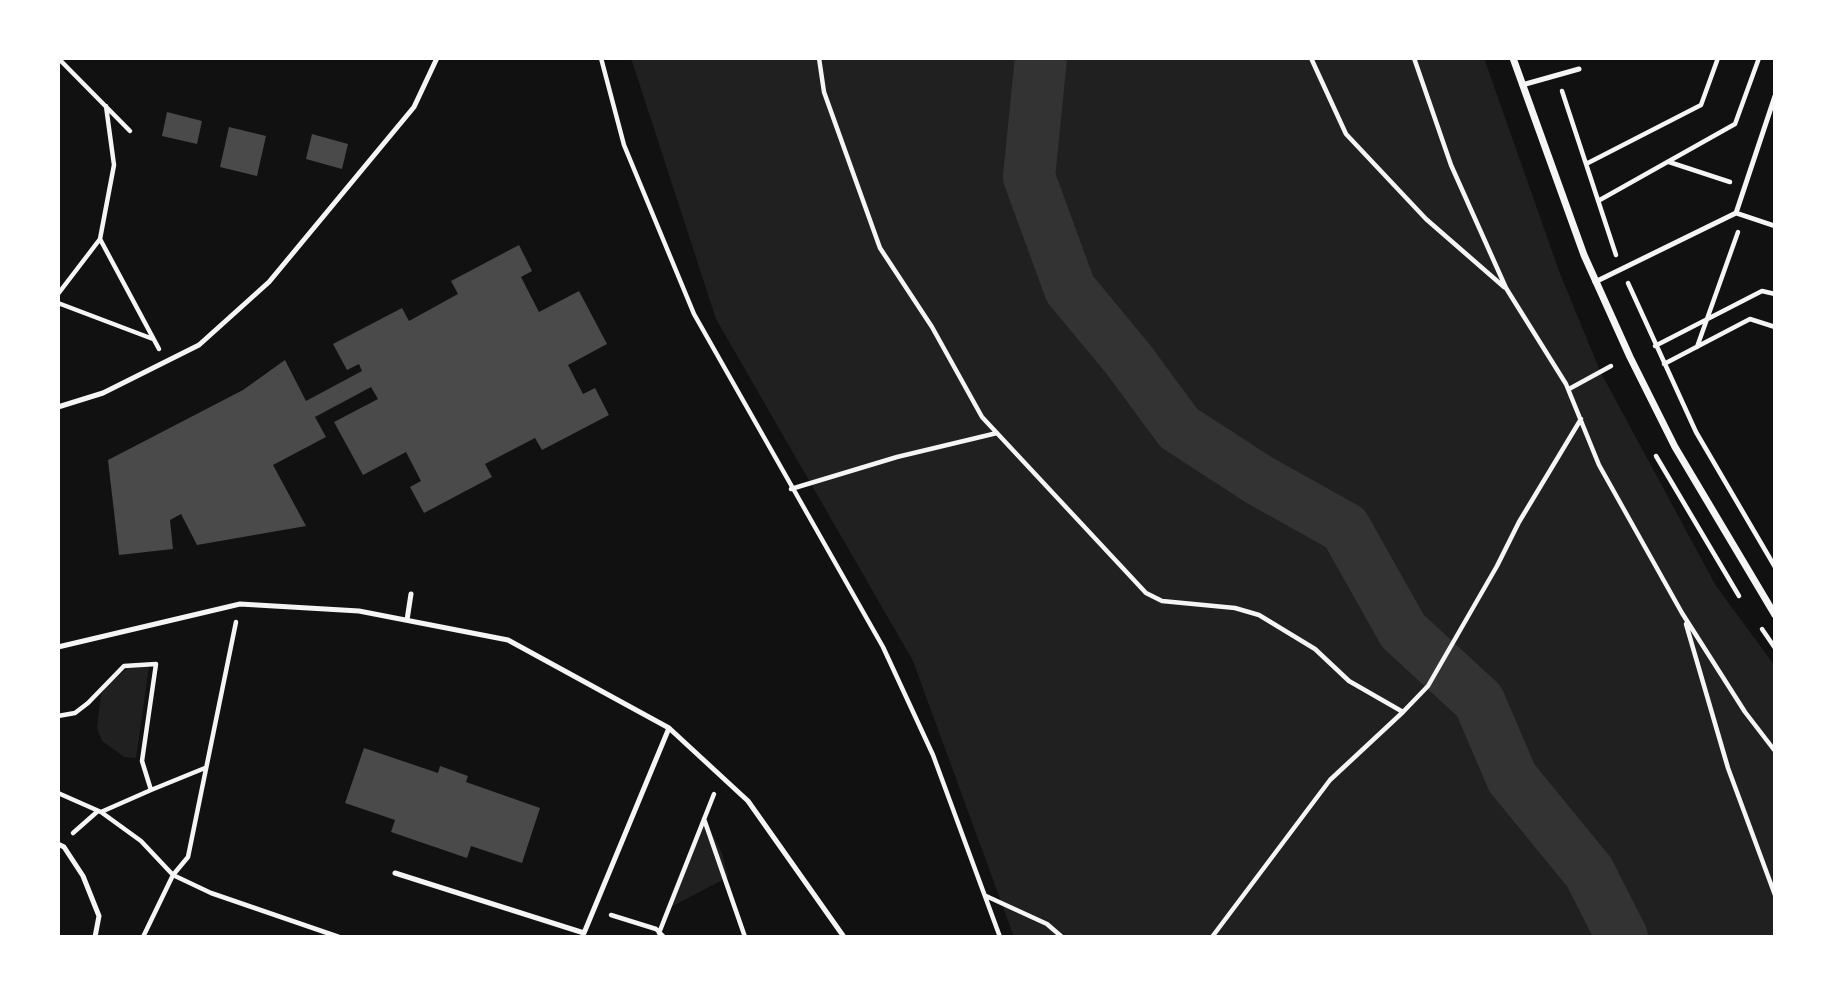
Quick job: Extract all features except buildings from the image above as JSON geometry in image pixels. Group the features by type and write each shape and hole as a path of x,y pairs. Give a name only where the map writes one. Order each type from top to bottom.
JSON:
{"street":[{"path":"1513,58 1595,282 1675,447 1775,615"}],"lane":[{"path":"58,408 103,393 199,345 269,282 414,107 437,58"},
{"path":"1522,85 1579,69"},
{"path":"1736,213 1775,96"},
{"path":"1595,282 1736,213 1775,226"},
{"path":"407,620 411,594"},
{"path":"58,647 240,604 359,611 508,640 669,728 748,801 844,937"},
{"path":"394,873 583,933 669,728"},
{"path":"58,844 64,847 83,876 99,916 95,937"}],"path":[{"path":"58,58 130,131"},
{"path":"601,58 624,145 694,314 790,489 883,647 933,755 1000,937"},
{"path":"819,58 824,92 880,247 932,327 982,417 1146,593 1162,601 1235,608 1259,615 1315,649 1349,681 1403,712"},
{"path":"1311,58 1346,134 1426,219 1506,288"},
{"path":"1414,58 1451,165 1506,288 1569,389 1599,465 1682,613 1745,712 1775,751"},
{"path":"1586,164 1700,105 1718,58"},
{"path":"1598,201 1735,124 1759,58"},
{"path":"1557,75 1622,269 1655,346 1696,432 1775,567"},
{"path":"58,295 100,239 114,165 106,106"},
{"path":"1668,162 1745,187"},
{"path":"1697,347 1744,215"},
{"path":"100,239 166,362"},
{"path":"1655,346 1762,291 1775,294"},
{"path":"58,303 153,339"},
{"path":"58,311 67,306"},
{"path":"1664,365 1750,319 1775,327"},
{"path":"1569,389 1611,366"},
{"path":"1212,937 1330,780 1403,712 1433,677 1518,522 1581,419"},
{"path":"790,489 897,457 998,433"},
{"path":"143,937 173,875 188,857 240,604"},
{"path":"1682,613 1728,768 1775,895"},
{"path":"58,716 82,708 124,666 156,664 142,761 151,790"},
{"path":"86,822 100,811 206,768"},
{"path":"593,910 662,935 703,818 722,777"},
{"path":"58,793 100,811 141,841 173,875 211,893 339,937"},
{"path":"703,818 745,937"},
{"path":"986,896 1047,924 1062,937"}],"shaded area":[{"path":"631,58 1484,58 1559,271 1600,371 1716,586 1775,666 1775,937 1014,937 913,661 716,319"},
{"path":"149,667 136,758 124,757 102,741 97,728 101,694 108,684 128,668"},
{"path":"703,816 722,853 728,877 665,910"}],"waterway":[{"path":"1041,58 1029,177 1070,289 1128,359 1179,428 1259,480 1345,528 1403,631 1479,701 1512,778 1589,872 1622,937"}]}
